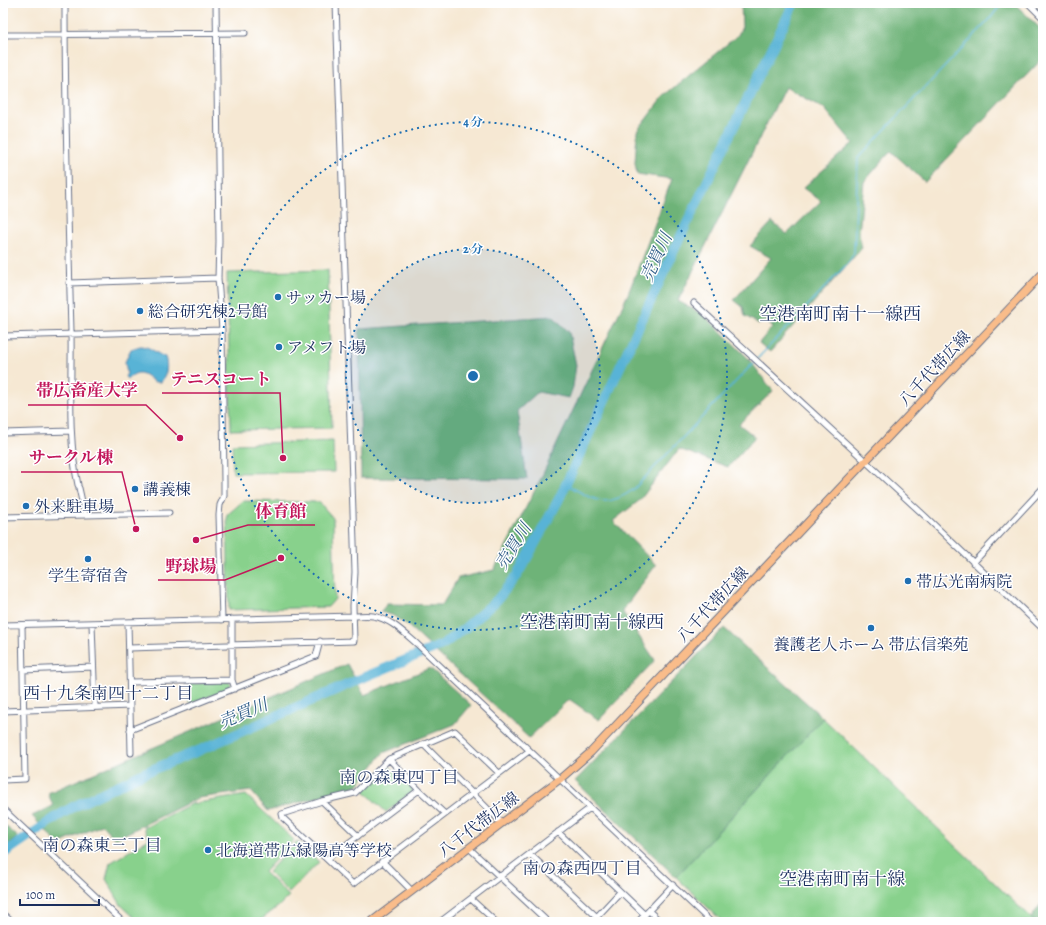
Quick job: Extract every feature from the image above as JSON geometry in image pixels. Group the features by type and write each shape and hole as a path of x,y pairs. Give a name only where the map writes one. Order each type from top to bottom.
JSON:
{"main road":[{"name":"八千代帯広線","path":"371,922 560,779 591,752 1043,273"}],"street":[{"path":"65,3 71,334 71,431 74,468 85,515"},
{"path":"216,3 219,241 218,278 222,330 224,483 224,496 220,505 219,515 222,620"},
{"path":"129,648 354,641 355,556 336,3"},
{"path":"1028,3 1043,18"},
{"path":"3,35 245,33"},
{"path":"69,283 218,278"},
{"path":"694,303 926,517 1043,629"},
{"path":"3,336 222,330"},
{"path":"3,433 71,431"},
{"path":"973,563 1043,488"},
{"path":"3,517 168,513"},
{"path":"3,625 92,624 354,616 372,616 388,621 397,626 417,644 711,922"},
{"path":"232,619 232,680 235,689"},
{"path":"128,622 131,753"},
{"path":"92,624 95,707"},
{"path":"3,780 25,779 22,625"},
{"path":"130,730 316,656 320,641"},
{"path":"23,670 94,668"},
{"path":"130,682 232,680"},
{"path":"3,711 130,706"},
{"path":"499,773 455,730 389,759 355,793 322,801 282,814 283,818 353,884 529,751"},
{"path":"423,744 502,823"},
{"path":"389,759 445,814"},
{"path":"327,860 419,790"},
{"path":"322,801 358,836"},
{"path":"443,921 499,876 590,808"},
{"path":"3,810 124,922"},
{"path":"558,832 620,892 661,922"},
{"path":"469,848 548,922"},
{"path":"530,854 597,917"},
{"path":"382,861 412,891"},
{"path":"638,922 673,885"},
{"path":"592,922 620,892"},
{"path":"471,898 496,922"},
{"path":"3,914 12,922"}],"green space":[{"path":"741,3 1014,3 1043,31 1043,58 925,182 891,151 864,182 859,234 862,248 770,352 759,343 773,326 765,321 759,324 745,316 743,307 734,300 771,258 750,246 772,222 787,234 821,201 803,188 853,143 824,108 785,87 678,301 704,315 748,358 773,391 739,424 755,437 728,467 679,449 640,500 613,521 656,565 622,611 655,660 599,720 569,699 529,738 406,624 392,615 380,612 387,604 442,605 458,578 494,570 539,482 628,294 672,179 637,174 635,163 637,131 663,97 738,35 742,27"},
{"path":"328,270 332,428 231,430 227,273"},
{"path":"553,316 569,332 576,365 573,387 569,398 538,392 517,411 527,479 361,478 359,329"},
{"path":"333,441 334,472 233,473 232,444"},
{"path":"243,501 319,502 333,518 335,599 328,607 229,610 227,515"},
{"path":"724,628 823,718 676,877 575,781"},
{"path":"347,664 364,695 430,668 471,705 455,724 383,753 357,786 268,811 251,791 198,798 115,839 102,825 58,844 32,816 53,806 48,793"},
{"path":"229,682 231,684 229,689 189,704 189,684"},
{"path":"823,718 1035,922 723,922 676,877"},
{"path":"386,766 389,766 413,787 412,792 386,812 363,790"},
{"name":"北海道帯広緑陽高等学校","path":"246,795 294,840 264,872 289,896 279,906 258,922 139,922 121,905 106,879 110,863 149,839 144,828 191,804"},
{"path":"3,824 18,837 3,849"},
{"path":"297,841 319,862 289,893 268,872"},
{"path":"1043,901 1043,922 1035,922 1031,918"}],"water":[{"path":"140,346 147,347 165,357 166,370 165,376 161,382 155,382 139,373 136,373 127,379 125,377 127,373 125,362 129,353 131,349"}],"waterway":[{"name":"売買川","path":"3,854 73,807 144,773 442,645 465,628 497,600 517,575 559,499 676,246 794,3"},
{"path":"566,484 592,498 607,501 615,499 634,489 849,262 854,253 858,158 989,20 1002,3"}],"place":[{"name":"サッカー場","path":"278,297"},
{"name":"総合研究棟2号館","path":"140,311"},
{"name":"アメフト場","path":"279,347"},
{"name":"帯広畜産大学","path":"180,438"},
{"name":"テニスコート","path":"283,458"},
{"name":"講義棟","path":"135,489"},
{"name":"外来駐車場","path":"26,506"},
{"name":"サークル棟","path":"136,529"},
{"name":"体育館","path":"196,540"},
{"name":"野球場","path":"281,558"},
{"name":"学生寄宿舎","path":"88,559"},
{"name":"帯広光南病院","path":"908,581"},
{"name":"養護老人ホーム 帯広信楽苑","path":"871,628"},
{"name":"北海道帯広緑陽高等学校","path":"208,850"}],"district":[{"name":"空港南町南十一線西","path":"840,314"},
{"name":"空港南町南十線西","path":"592,622"},
{"name":"西十九条南四十二丁目","path":"108,693"},
{"name":"南の森東四丁目","path":"399,777"},
{"name":"南の森東三丁目","path":"102,845"},
{"name":"南の森西四丁目","path":"582,868"},
{"name":"空港南町南十線","path":"842,879"}]}
